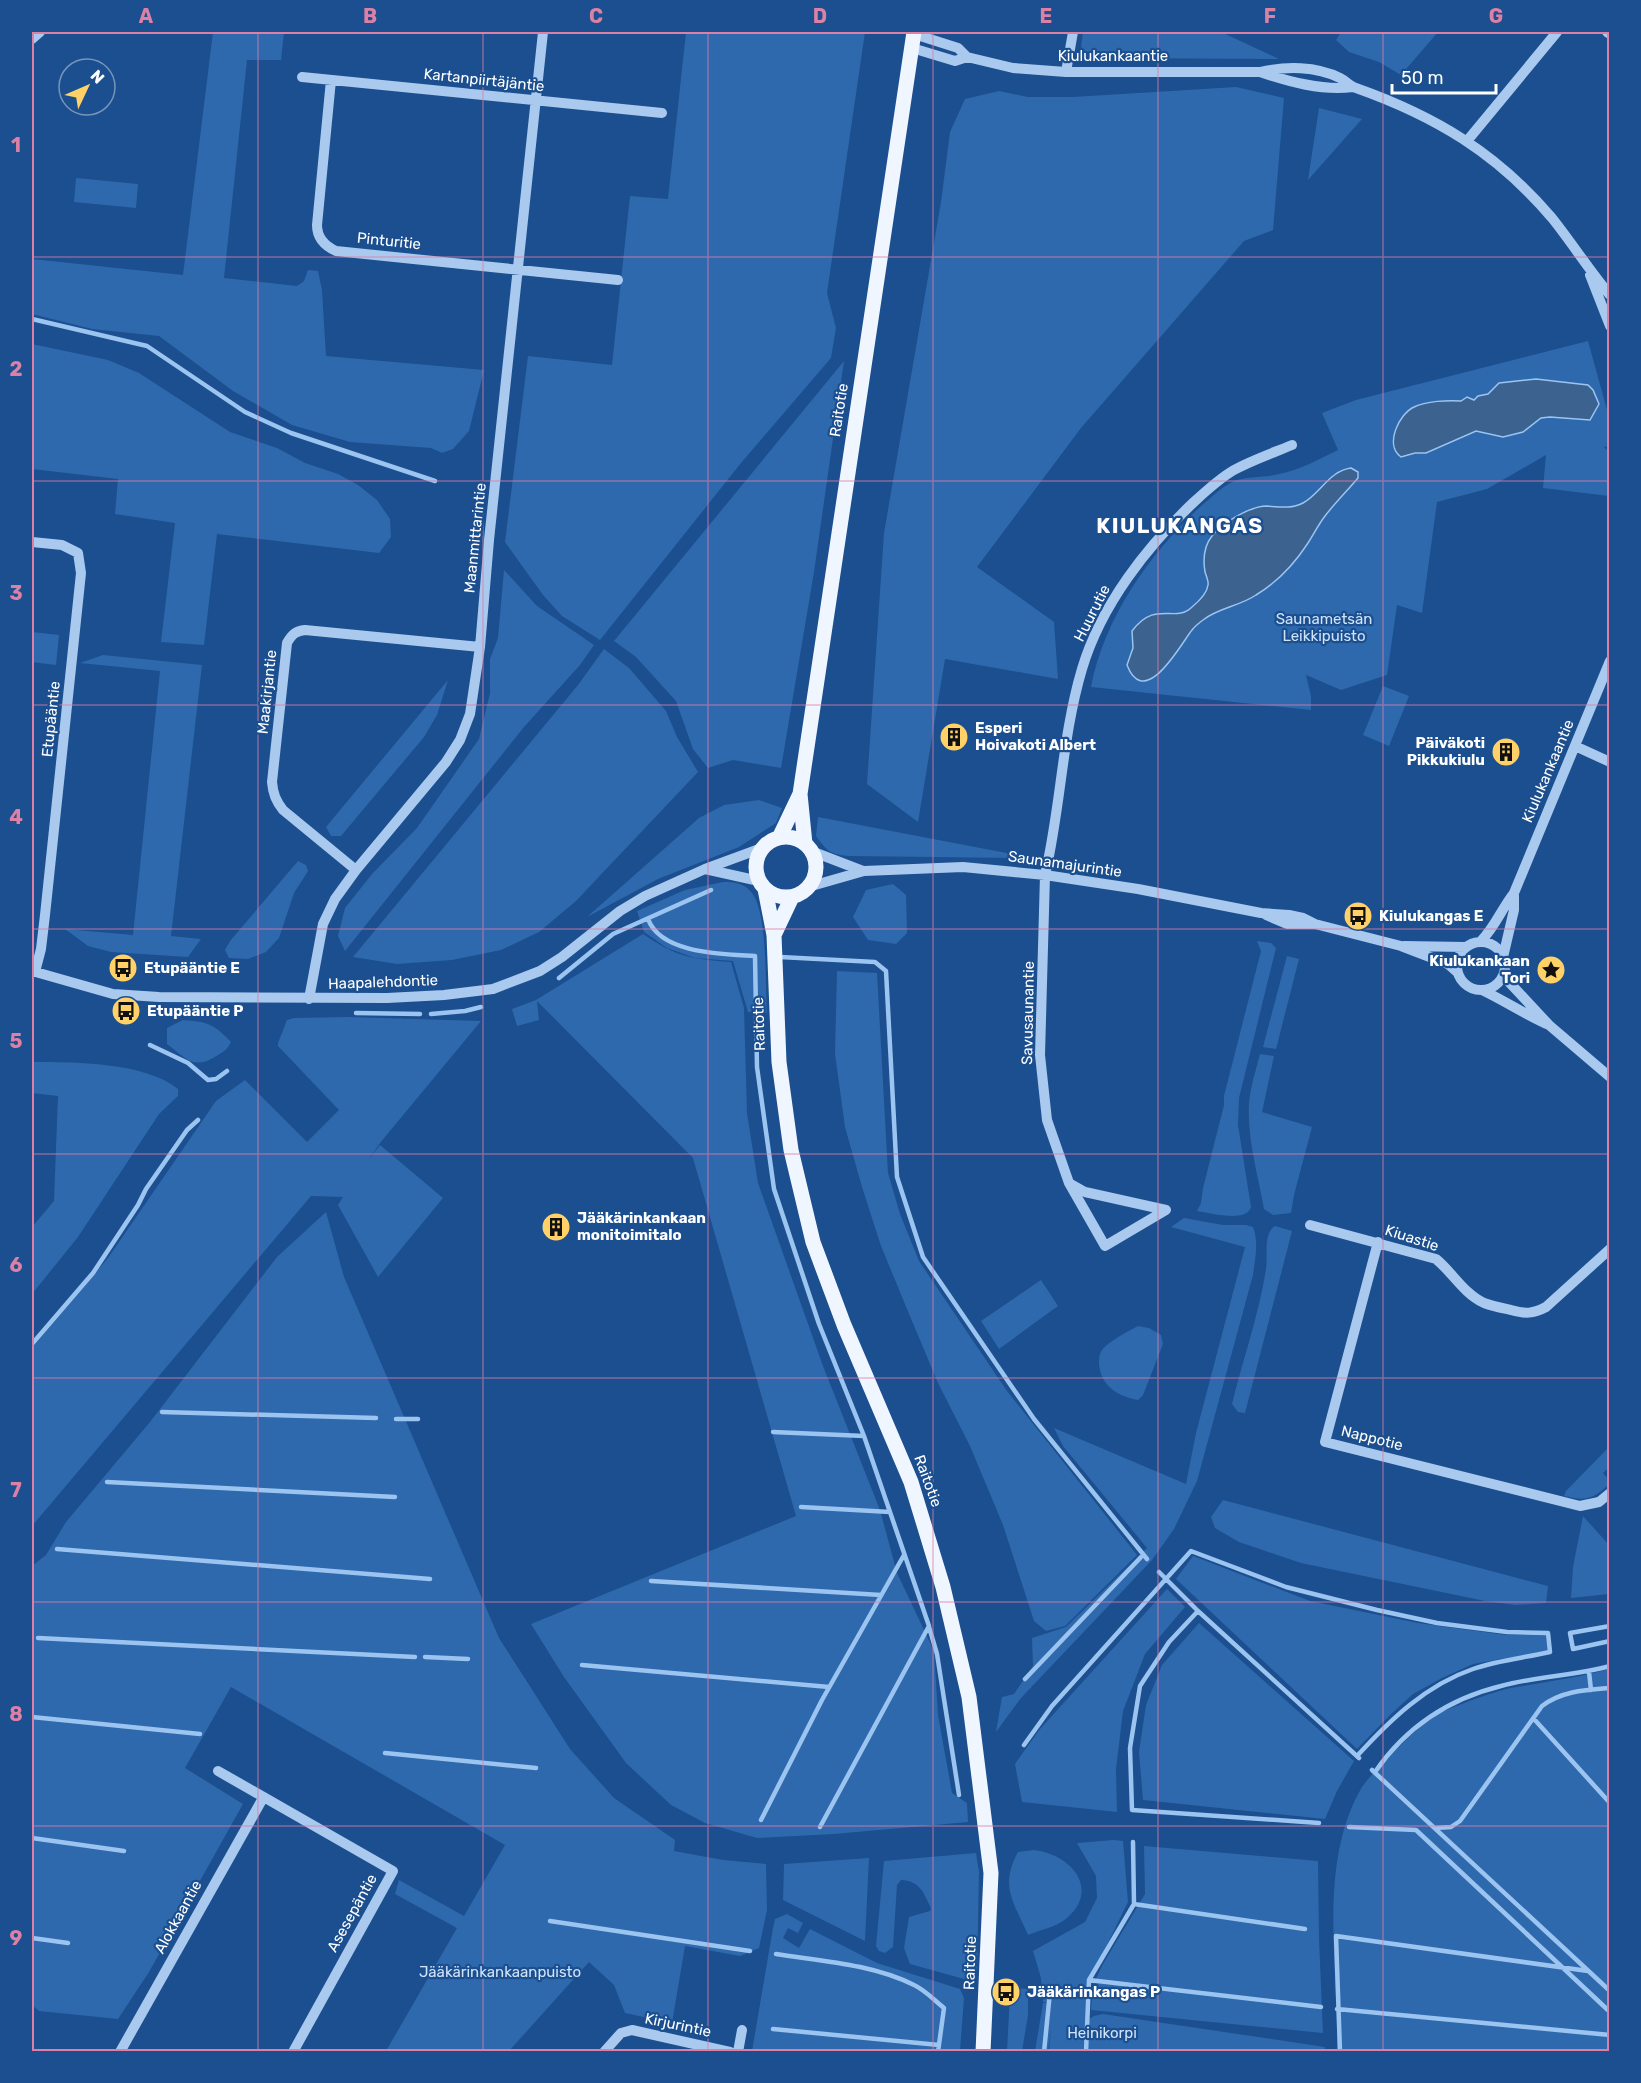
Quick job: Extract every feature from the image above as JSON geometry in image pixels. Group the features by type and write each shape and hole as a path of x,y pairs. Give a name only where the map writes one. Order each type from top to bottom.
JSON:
{"main road":[{"name":"Raitotie","path":"808,887 816,870 815,860 808,848 800,794 913,38"},
{"name":"Raitotie","path":"779,838 800,794"},
{"path":"808,848 788,837 779,838 770,841 762,848 755,864 762,885 772,895 792,897 801,894 808,887"},
{"name":"Raitotie","path":"762,885 774,935 779,1062 790,1150 813,1242 844,1325 911,1482 943,1587 969,1697 990,1873 983,2052"},
{"name":"Raitotie","path":"774,935 792,897"}],"street":[{"path":"32,39 40,32"},
{"name":"Maanmittarintie","path":"309,999 323,924 335,899 356,870 446,762 460,740 470,714 480,647 489,540 543,32"},
{"path":"1066,72 1072,32"},
{"path":"1467,141 1557,32"},
{"name":"Kiulukankaantie","path":"913,38 958,48 967,57 1013,68 1066,72 1260,72 1277,68 1296,68 1334,76 1353,87 1409,108 1441,124 1467,141 1524,189 1569,240 1610,295"},
{"name":"Kartanpiirtäjäntie","path":"302,77 662,113"},
{"name":"Pinturitie","path":"331,80 317,225 319,237 327,246 341,251 618,280"},
{"name":"Kiulukankaantie","path":"1588,268 1597,298 1610,326"},
{"name":"Huurutie","path":"1046,875 1060,774 1082,669 1105,616 1148,552 1181,514 1213,485 1233,471 1292,445"},
{"name":"Etupääntie","path":"32,542 62,545 78,553 81,573 41,949 33,971"},
{"name":"Maakirjantie","path":"356,870 283,810 273,792 272,782 287,643 291,635 305,630 480,647"},
{"name":"Kiulukankaantie","path":"1481,941 1489,933 1514,893 1610,661"},
{"path":"1575,746 1610,762"},
{"name":"Haapalehdontie","path":"33,971 113,994 159,997 387,998 444,995 493,989 540,971 562,957 620,911 645,896 705,869 762,848"},
{"name":"Saunamajurintie","path":"808,848 864,871"},
{"name":"Saunamajurintie","path":"808,887 864,871 963,867 1046,875 1138,889 1261,913 1303,918 1315,924 1401,946 1448,964 1457,972"},
{"path":"705,869 762,885"},
{"name":"Savusaunantie","path":"1046,875 1040,1055 1047,1120 1068,1183 1105,1246 1166,1210 1085,1192 1068,1183"},
{"name":"Kiulukankaantie","path":"1503,957 1514,910 1514,893"},
{"path":"1549,1025 1534,1019 1512,1004 1466,985 1457,972 1458,958 1466,947 1481,941 1495,946 1503,957 1509,981 1549,1025 1610,1077"},
{"name":"Saunamajurintie","path":"1401,946 1466,947"},
{"path":"1482,990 1497,984 1505,970"},
{"name":"Kiuastie","path":"1310,1225 1436,1259 1448,1268 1462,1286 1482,1302 1526,1314 1546,1308 1610,1249"},
{"name":"Nappotie","path":"1378,1242 1368,1271 1324,1442 1580,1506 1599,1502 1610,1493"},
{"name":"Asesepäntie","path":"218,1771 393,1871 292,2052"},
{"name":"Alokkaantie","path":"120,2052 263,1798"},
{"name":"Kirjurintie","path":"604,2052 621,2033 632,2030 730,2052"},
{"path":"738,2052 742,2030"}],"green space":[{"path":"213,32 284,32 281,60 247,60 224,278 297,286 304,281 308,270 318,271 322,290 326,356 484,370 469,431 453,449 442,453 431,448 350,442 292,425 233,391 159,336 92,329 32,314 32,259 183,275"},
{"path":"686,32 865,32 827,293 836,328 831,358 741,463 600,640 562,616 543,595 505,542 528,356 612,365 630,196 668,199"},
{"path":"1083,32 1221,32 1279,59 1090,58 1081,47"},
{"path":"1341,32 1438,32 1401,75 1379,62 1349,52 1336,40"},
{"path":"1236,87 1284,98 1273,230 1244,241 1081,428 977,567 1054,622 1058,679 945,659 918,822 867,784 884,533 941,202 950,132 965,99 999,91 1028,97 1073,97"},
{"path":"1319,108 1362,119 1308,180"},
{"path":"76,178 138,184 136,208 74,202"},
{"name":"Saunametsän Leikkipuisto","path":"1588,341 1609,417 1609,446 1604,447 1609,452 1609,496 1543,488 1546,455 1487,489 1437,502 1422,613 1397,605 1387,675 1341,690 1306,675 1311,696 1311,710 1091,687 1106,636 1118,612 1132,588 1164,544 1201,506 1234,481 1287,472 1338,450 1322,413 1356,400"},
{"path":"32,344 108,360 139,373 230,432 277,448 305,463 338,474 358,485 377,500 390,519 391,537 379,553 217,534 204,645 161,642 175,523 115,514 118,479 32,469"},
{"path":"844,361 814,572 781,768 733,760 708,768 693,749 676,701 636,657 614,641"},
{"path":"504,570 537,606 594,645 580,665 524,727 345,951 338,936 345,908 372,874 417,828 479,739 490,693 490,659 498,638"},
{"path":"32,632 59,635 56,665 32,662"},
{"path":"604,649 629,668 666,711 677,737 698,772 576,901 539,932 501,950 452,960 397,964 353,957 578,685"},
{"path":"103,655 202,665 171,936 201,939 188,957 111,952 88,946 65,929 133,935 160,671 80,663"},
{"path":"448,680 437,715 424,737 341,836 331,836 326,827"},
{"path":"1383,686 1409,696 1389,746 1363,735"},
{"path":"759,800 782,808 776,823 739,847 658,879 587,917 699,818 724,805"},
{"path":"818,817 1017,855 1017,858 842,855 829,851 816,836"},
{"path":"298,861 306,865 308,871 294,893 279,938 266,952 248,959 229,958 225,950 230,941"},
{"path":"723,882 743,885 752,893 757,903 763,933 767,1013 748,1012 733,961 695,958 667,948 644,932 637,911 685,890"},
{"path":"893,884 906,895 907,933 896,944 868,940 853,917 866,890"},
{"path":"643,934 665,948 684,955 705,960 731,962 744,1008 747,1113 758,1183 823,1366 880,1510 897,1573 934,1651 938,1715 952,1793 967,1803 968,1822 834,1834 757,1838 705,1823 671,1805 626,1763 564,1677 531,1624 796,1516 693,1158 537,1001 539,1020 517,1026 512,1009 536,1000"},
{"path":"1257,941 1271,943 1276,948 1239,1098 1238,1125 1251,1207 1243,1215 1219,1215 1197,1211 1201,1203 1224,1105 1224,1096 1261,951"},
{"path":"1287,956 1299,959 1276,1049 1263,1047"},
{"path":"837,971 877,973 888,1173 900,1214 919,1261 1007,1391 1137,1555 1065,1626 1046,1631 1034,1621 1003,1525 970,1446 938,1383 881,1246 845,1127 835,1054"},
{"path":"348,1017 481,1021 380,1143 369,1159 380,1145 443,1198 378,1277 338,1205 343,1197 311,1196 32,1526 32,1348 108,1258 216,1101 245,1080 307,1142 339,1110 278,1046 278,1043 287,1020"},
{"path":"183,1020 210,1025 220,1031 231,1042 228,1048 200,1063 183,1057 167,1044 167,1028"},
{"path":"1260,1054 1274,1056 1262,1112 1312,1127 1291,1213 1273,1215 1264,1209 1249,1117 1252,1085"},
{"path":"32,1062 88,1063 147,1073 178,1089 178,1096 159,1114 78,1237 32,1294 32,1227 54,1201 58,1096 32,1093"},
{"name":"Jääkärinkankaanpuisto","path":"326,1212 344,1277 499,1638 570,1749 614,1798 675,1840 674,1851 723,1860 766,1864 767,1910 759,1948 740,1956 685,1946 672,2023 625,2013 614,1985 589,1962 509,2051 386,2051 457,1928 395,1894 399,1880 464,1916 505,1845 231,1687 185,1768 243,1804 149,1972 118,2019 39,2011 32,2005 32,1566 46,1555 66,1522 150,1422 277,1257"},
{"path":"1184,1218 1223,1225 1253,1227 1256,1245 1253,1275 1197,1481 1174,1529 1152,1560 1021,1698 996,1732 1002,1697 1014,1694 1033,1666 1032,1638 1066,1627 1147,1548 1063,1446 1054,1428 1186,1484 1196,1433 1245,1247 1171,1227"},
{"path":"1275,1226 1292,1231 1245,1413 1238,1412 1232,1404 1263,1286 1267,1239 1271,1229"},
{"path":"1041,1280 1058,1306 999,1349 981,1321"},
{"path":"1138,1326 1149,1328 1161,1335 1163,1344 1143,1395 1138,1400 1123,1396 1111,1389 1100,1372 1099,1357 1105,1347"},
{"path":"1609,1447 1609,1467 1603,1473 1609,1480 1609,1484 1588,1498 1564,1496 1566,1491"},
{"path":"1223,1500 1548,1586 1546,1603 1516,1605 1485,1601 1301,1563 1239,1542 1215,1528 1211,1517"},
{"path":"1583,1516 1609,1545 1609,1594 1571,1598 1573,1567"},
{"path":"1193,1556 1310,1601 1418,1623 1506,1635 1546,1635 1548,1651 1473,1664 1442,1678 1413,1694 1357,1749 1176,1579"},
{"path":"1167,1589 1185,1607 1145,1654 1123,1711 1116,1769 1117,1812 1022,1802 1015,1764 1040,1729"},
{"path":"1199,1623 1354,1761 1325,1819 1143,1800 1139,1752 1146,1705 1162,1665"},
{"path":"1609,1669 1609,2051 1337,2051 1333,1916 1335,1882 1339,1848 1348,1817 1362,1787 1411,1736 1439,1713 1503,1690"},
{"name":"Heinikorpi","path":"1123,1841 1128,1902 1087,1980 1086,2021 1103,2014 1325,2047 1324,2051 1049,2051 1051,2029 1048,2051 1035,2051 1043,2003 1049,2003 1043,2002 1041,1978 1033,1951 1085,1922 1097,1898 1096,1876 1077,1843"},
{"path":"1144,1846 1318,1861 1323,2033 1091,2010 1093,1985 1145,1894"},
{"path":"1034,1850 1059,1858 1069,1865 1077,1874 1081,1884 1081,1895 1077,1907 1067,1918 1028,1935 1009,1885 1012,1864 1018,1852"},
{"path":"976,1853 979,1872 977,1972 975,1975 970,1979 964,1979 910,1964 904,1948 909,1917 930,1911 931,1908 920,1888 907,1881 901,1880 897,1885 893,1947 885,1953 879,1951 876,1946 884,1861"},
{"path":"869,1858 865,1941 783,1900 784,1864"},
{"path":"787,1914 803,1923 798,1933 788,1928 783,1938 799,1948 810,1929 877,1963 960,1989 964,1998 960,2051 752,2051 775,1919"},
{"path":"1016,1988 1028,1989 1028,2015 1022,2051 1007,2051 1010,1994"}],"shaded area":[{"path":"1536,379 1588,385 1593,390 1599,404 1590,420 1541,418 1523,432 1503,437 1476,431 1426,453 1401,457 1396,452 1394,438 1396,430 1403,416 1414,407 1437,401 1461,401 1467,397 1474,400 1478,396 1488,394 1499,383"},
{"path":"1351,468 1358,472 1358,478 1325,516 1303,550 1285,572 1250,599 1215,613 1199,623 1172,659 1153,678 1143,681 1135,677 1127,665 1133,648 1132,631 1149,616 1186,612 1202,598 1208,584 1204,567 1206,549 1209,540 1222,526 1237,516 1260,507 1299,505 1309,499 1337,473"}],"waterway":[{"path":"32,319 147,346 245,412 291,433 435,481"},
{"path":"559,978 613,934 711,890"},
{"path":"648,919 655,931 679,946 711,953 755,956 757,1067 774,1189 819,1324 864,1436 773,1432"},
{"path":"780,957 875,962 886,971 897,1177 923,1257 1034,1419 1147,1559"},
{"path":"431,1014 481,1007"},
{"path":"356,1013 420,1014"},
{"path":"150,1045 188,1063 208,1080 216,1079 227,1071"},
{"path":"32,1344 93,1273 146,1189 187,1130 198,1120"},
{"path":"162,1412 376,1418"},
{"path":"396,1419 418,1419"},
{"path":"820,1827 929,1626 864,1436"},
{"path":"107,1482 395,1497"},
{"path":"801,1507 890,1512"},
{"path":"57,1549 430,1579"},
{"path":"1024,1745 1052,1706 1191,1551 1286,1587 1377,1610 1437,1623 1507,1632 1548,1633 1550,1652 1482,1666 1440,1684 1424,1694 1382,1729 1357,1756"},
{"path":"761,1820 822,1700 904,1555"},
{"path":"1025,1679 1143,1555"},
{"path":"1159,1572 1198,1611 1359,1758"},
{"path":"651,1581 881,1595"},
{"path":"1198,1611 1169,1642 1140,1686 1130,1748 1132,1810 1319,1823"},
{"path":"1610,1626 1570,1633 1573,1649 1610,1641"},
{"path":"929,1627 937,1654 959,1795"},
{"path":"38,1638 415,1657"},
{"path":"425,1657 468,1659"},
{"path":"582,1665 829,1687"},
{"path":"1375,1772 1400,1741 1415,1728 1446,1707 1463,1699 1515,1683 1610,1666"},
{"path":"1589,1672 1591,1690"},
{"path":"1435,1828 1451,1827 1460,1821 1542,1706 1566,1694 1610,1688"},
{"path":"32,1717 200,1734"},
{"path":"1534,1719 1610,1803"},
{"path":"385,1753 536,1768"},
{"path":"1372,1770 1610,1991"},
{"path":"1349,1827 1416,1830 1610,2012"},
{"path":"32,1838 124,1851"},
{"path":"1086,2052 1089,1980 1134,1904 1133,1842"},
{"path":"1134,1904 1305,1929"},
{"path":"550,1921 750,1951"},
{"path":"1340,2052 1336,1936 1588,1971"},
{"path":"32,1938 68,1943"},
{"path":"776,1954 864,1968 881,1972 918,1987 944,2008 938,2052"},
{"path":"1089,1980 1321,2007"},
{"path":"1044,2052 1050,1992"},
{"path":"1337,2009 1610,2035"},
{"path":"773,2029 939,2045"}],"place":[{"name":"Esperi Hoivakoti Albert","path":"954,737"},
{"name":"Päiväkoti Pikkukiulu","path":"1506,752"},
{"name":"Kiulukangas E","path":"1358,916"},
{"name":"Etupääntie E","path":"123,968"},
{"name":"Kiulukankaan Tori","path":"1551,970"},
{"name":"Etupääntie P","path":"126,1011"},
{"name":"Jääkärinkankaan monitoimitalo","path":"556,1227"},
{"name":"Jääkärinkangas P","path":"1006,1992"}],"district":[{"name":"KIULUKANGAS","path":"1180,526"}]}
